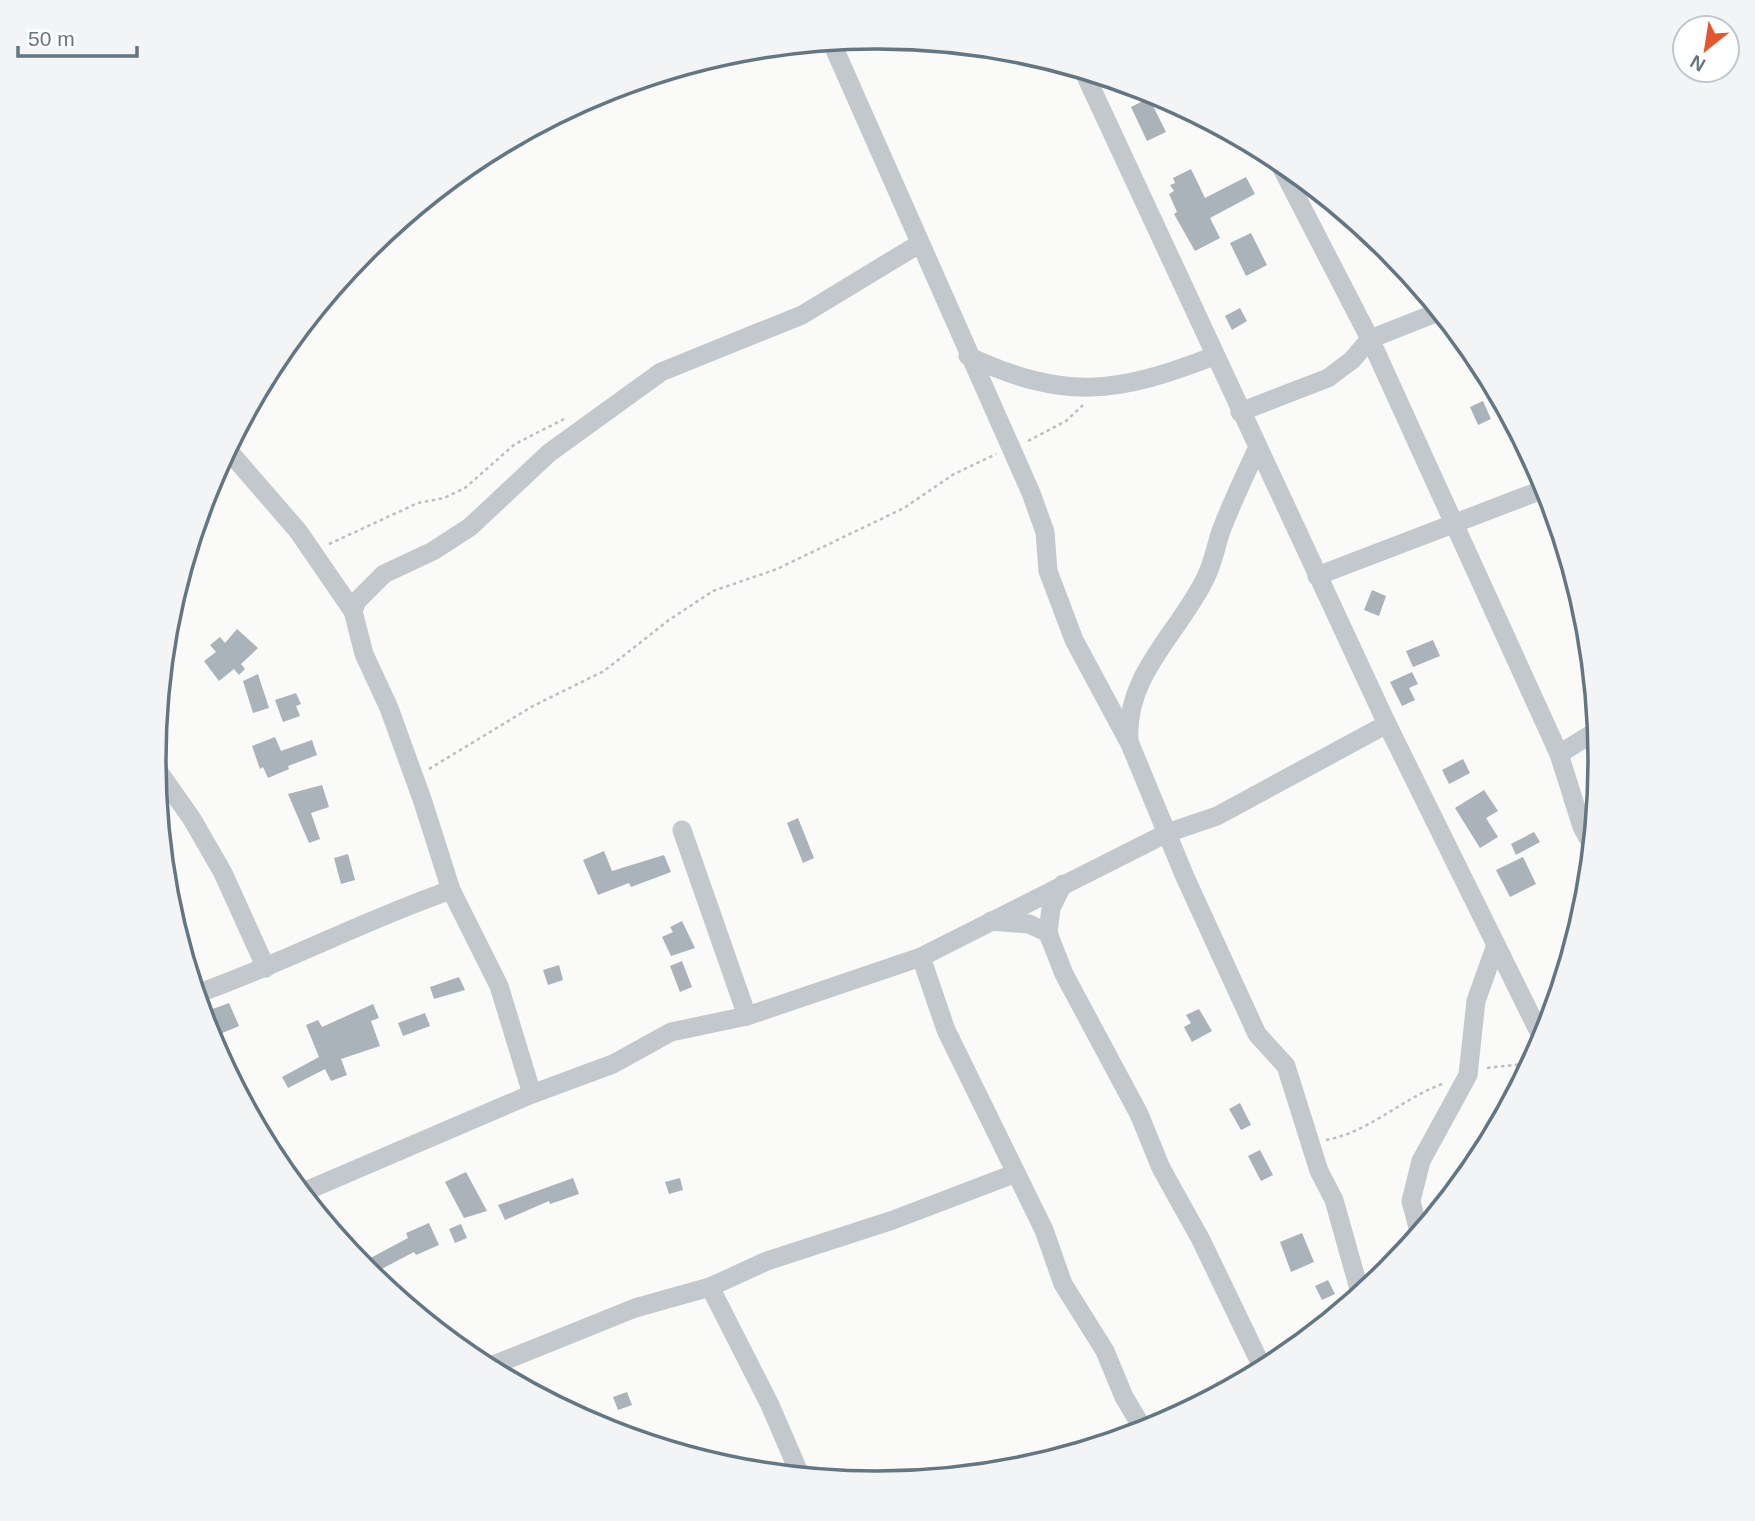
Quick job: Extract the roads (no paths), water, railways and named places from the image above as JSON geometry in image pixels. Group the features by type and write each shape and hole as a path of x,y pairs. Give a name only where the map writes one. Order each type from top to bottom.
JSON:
{"street":[{"path":"835,51 1045,532 1048,571 1074,640 1130,744 1257,1034 1286,1066 1310,1143 1334,1200 1358,1285"},
{"path":"1088,81 1387,724 1537,1028"},
{"path":"1287,179 1370,340 1455,525 1559,754 1585,832"},
{"path":"353,611 370,586 470,527 517,486 548,453 661,372 802,315 919,244"},
{"path":"1240,412 1328,378 1352,360 1370,340 1432,315"},
{"path":"968,355 1011,375 1072,388 1122,385 1214,356"},
{"path":"1130,744 1128,721 1133,698 1150,662 1206,576 1258,447"},
{"path":"234,457 313,551 353,611 364,654 414,778 451,890 499,986 532,1094"},
{"path":"1317,576 1537,493"},
{"path":"334,579 370,586"},
{"path":"310,1189 532,1094 613,1065 671,1032 747,1016 922,957 1167,833 1217,816 1387,724"},
{"path":"1559,754 1588,736"},
{"path":"167,793 192,818 223,873 266,968"},
{"path":"682,830 747,1016"},
{"path":"1063,884 1051,908 1048,933 1065,974 1139,1114 1161,1168 1207,1251 1259,1361"},
{"path":"205,991 266,968 416,902 451,890"},
{"path":"991,921 1028,924 1048,933"},
{"path":"1417,1224 1411,1201 1420,1161 1468,1075 1476,1000 1496,945"},
{"path":"922,957 946,1030 1044,1230 1063,1284 1105,1351 1139,1422"},
{"path":"499,1363 635,1308 710,1287 767,1261 893,1220 1016,1173"},
{"path":"710,1287 770,1405 797,1467"}]}
